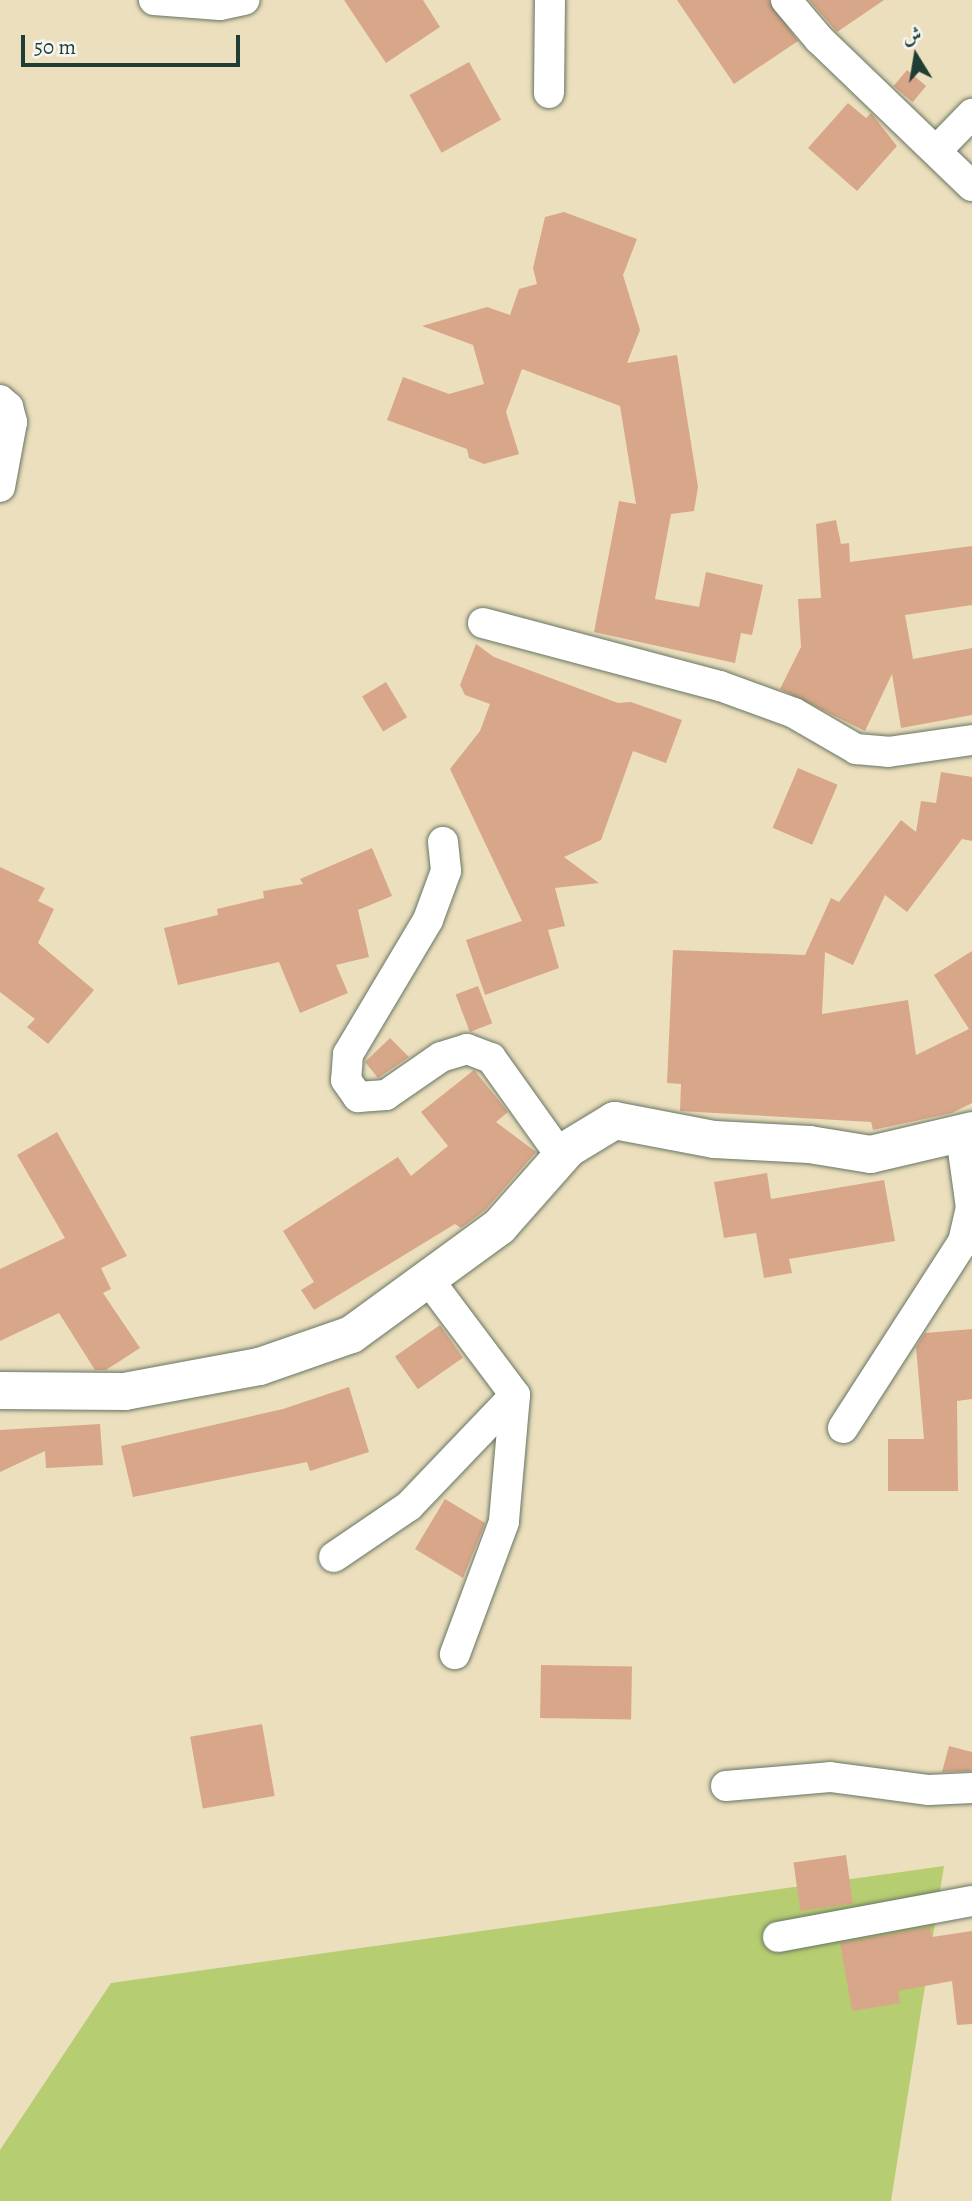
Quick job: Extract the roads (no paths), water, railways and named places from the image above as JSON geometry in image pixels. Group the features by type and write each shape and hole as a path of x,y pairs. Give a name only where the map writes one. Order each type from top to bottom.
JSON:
{"street":[{"path":"154,0 220,5 244,0"},
{"path":"550,0 550,93"},
{"path":"786,0 819,39 972,186"},
{"path":"936,151 972,114"},
{"path":"0,400 8,407 12,422 0,487"},
{"path":"483,623 720,685 794,713 856,749 888,752 972,740"},
{"path":"443,842 446,871 428,920 348,1054 346,1080 358,1097 386,1095 441,1057 467,1049 491,1058 561,1156"},
{"path":"0,1390 124,1391 259,1366 351,1335 499,1226 561,1156 614,1120 714,1139 870,1154 966,1133 971,1208 963,1242 843,1428"},
{"path":"428,1279 515,1395 504,1522 455,1654"},
{"path":"334,1557 410,1507 515,1395"},
{"path":"726,1786 830,1777 929,1790 972,1788"},
{"path":"778,1937 972,1901"}]}
